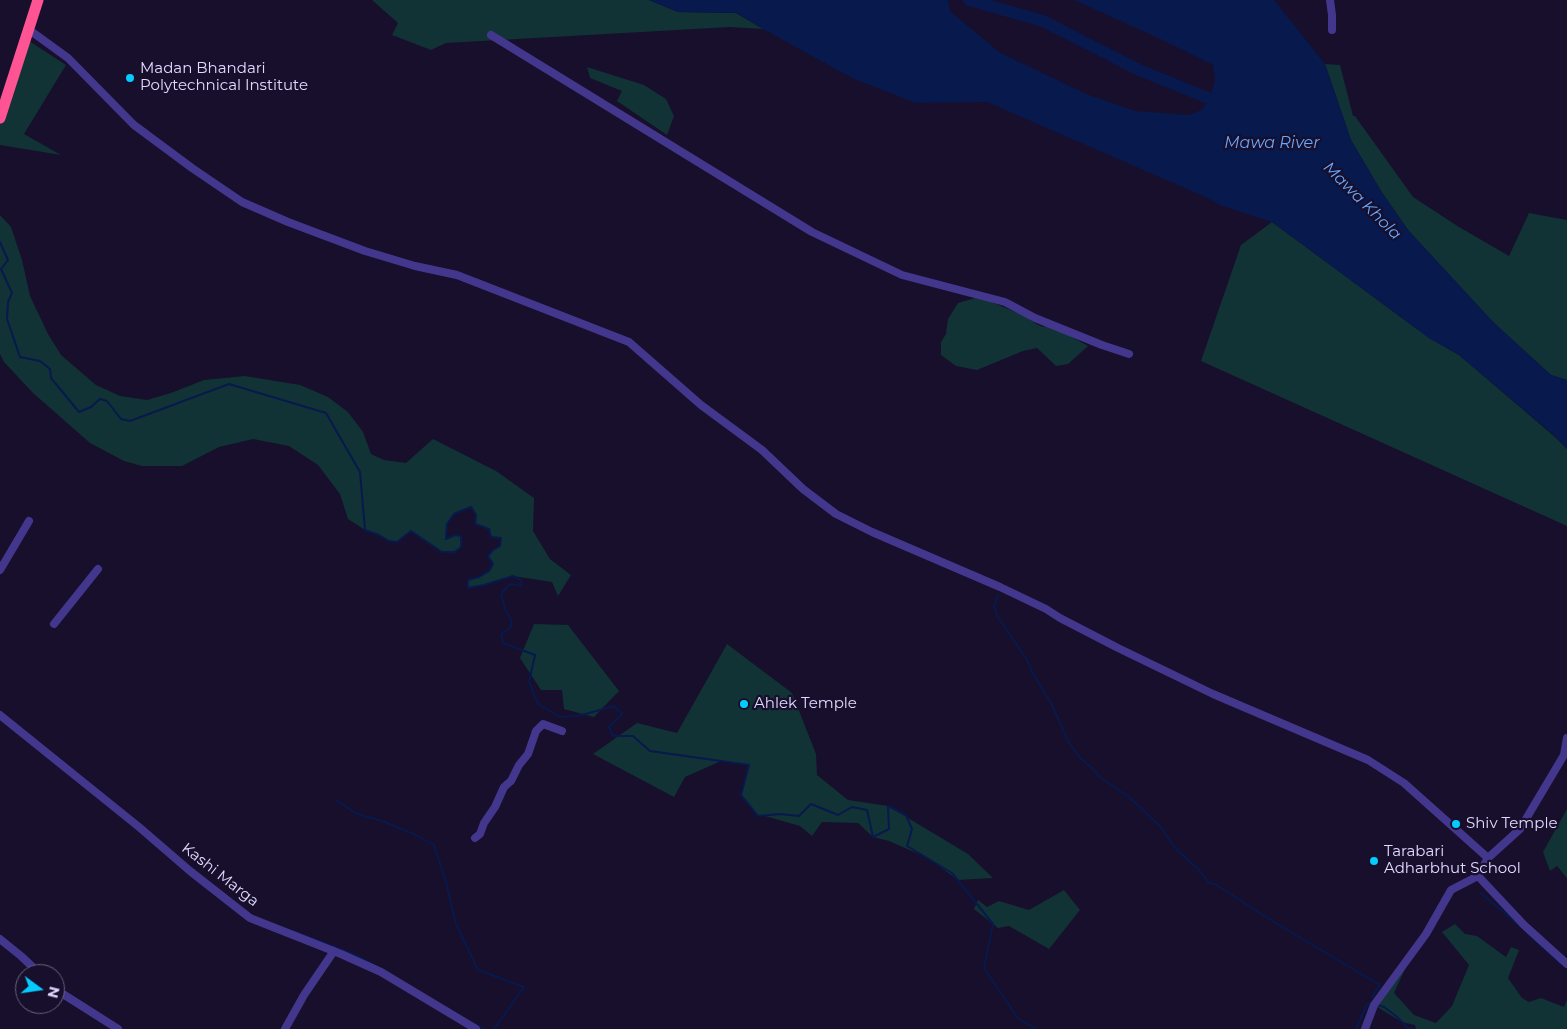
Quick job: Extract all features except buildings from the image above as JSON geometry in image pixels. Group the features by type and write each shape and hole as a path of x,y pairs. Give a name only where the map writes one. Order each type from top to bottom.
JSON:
{"highway":[{"path":"0,118 36,0"}],"street":[{"path":"1330,0 1332,30"},
{"path":"28,29 68,58 134,126 242,202 288,222 365,251 415,266 457,275 629,342 701,405 762,450 803,489 836,514 872,532 1047,609 1060,618 1118,648 1213,694 1368,760 1404,783 1488,858"},
{"path":"491,35 812,232 902,275 1005,302 1035,318 1102,345 1130,354"},
{"path":"0,570 29,521"},
{"path":"54,624 98,569"},
{"name":"Kashi Marga","path":"0,715 250,918 334,951 380,972 476,1029"},
{"path":"475,838 480,834 504,787 511,781 519,765 528,754 536,730 542,724 562,731"},
{"path":"1366,1029 1374,1004 1426,934 1451,890 1478,876 1488,858 1520,829 1564,755 1567,738"},
{"path":"1478,876 1524,926 1567,964"},
{"path":"0,940 29,964"},
{"path":"285,1029 304,994 334,951"},
{"path":"65,995 118,1029"}],"green space":[{"path":"372,0 649,0 678,12 736,13 763,29 730,27 446,43 431,50 392,35 398,23"},
{"path":"23,37 66,65 24,134 61,155 0,145 0,111"},
{"path":"1325,64 1340,65 1353,116 1355,116 1413,197 1459,227 1509,256 1529,213 1567,220 1567,380 1551,375 1493,322 1408,230 1381,191 1351,140"},
{"path":"587,67 644,85 666,99 674,116 667,135 617,101 622,91 590,78"},
{"path":"0,215 11,227 22,260 30,296 48,334 61,355 96,385 120,396 147,400 204,380 245,376 300,385 328,397 348,412 363,432 371,454 384,460 406,463 433,439 496,471 534,498 533,531 550,559 571,575 558,596 552,582 513,576 468,588 468,580 479,577 489,571 493,564 488,556 500,546 501,539 491,537 489,529 475,524 476,515 472,507 454,514 447,524 446,538 455,535 461,536 461,547 455,552 442,552 411,531 397,542 389,541 365,530 348,519 340,494 318,465 289,446 253,439 219,447 182,466 142,466 124,461 90,443 33,393 4,362 0,354"},
{"path":"1272,222 1429,338 1459,355 1567,449 1567,526 1201,361 1241,245"},
{"path":"975,298 989,301 1025,316 1043,327 1050,325 1088,346 1068,364 1056,366 1037,348 1023,351 977,370 956,366 941,355 941,342 946,334 948,319 958,303"},
{"path":"534,624 568,625 619,691 594,717 564,709 562,690 541,690 520,658"},
{"path":"727,644 792,693 816,754 817,775 848,800 888,806 968,854 993,878 958,880 928,858 889,841 873,837 858,823 822,822 812,836 800,826 765,816 758,816 741,795 748,765 721,761 685,777 674,797 593,754 637,723 677,733"},
{"path":"1567,809 1567,878 1557,866 1550,871 1543,852"},
{"path":"1064,890 1080,910 1049,949 1009,926 998,928 974,909 978,900 987,907 999,901 1029,910"},
{"path":"1455,924 1465,934 1477,936 1506,957 1511,947 1519,950 1508,978 1522,998 1529,1002 1541,998 1564,1007 1567,1000 1567,1029 1416,1029 1415,1025 1402,1022 1374,1005 1412,954 1394,993 1414,1015 1436,1023 1452,1006 1469,965 1442,932"}],"water":[{"name":"Mawa River","path":"649,0 948,0 950,11 999,52 1084,93 1135,111 1189,115 1203,109 1210,96 1215,81 1213,65 1074,0 1274,0 1325,64 1351,140 1381,191 1408,230 1493,322 1551,375 1567,380 1567,449 1555,436 1459,355 1429,338 1272,222 1222,206 987,102 915,103 852,78 737,13 678,12"}],"waterway":[{"name":"Mawa Khola","path":"969,0 1043,21 1139,70 1223,104"},
{"path":"0,242 8,260 1,269 12,293 8,302 7,319 20,357 40,361 50,369 51,378 79,412 91,407 100,399 107,401 121,419 130,421 229,384 326,413 360,472 365,530 389,541 397,542 411,531 442,552 455,552 461,547 461,536 455,535 446,539 447,524 454,514 471,507 476,515 475,524 489,529 491,537 501,538 500,546 488,556 493,564 489,571 479,577 468,580 468,588 513,576 521,580 522,586 510,584 501,594 506,612 512,620 510,628 501,634 503,643 535,655 529,682 538,704 560,717 582,715 614,706 622,714 609,727 613,736 633,736 650,751 749,765 741,795 758,816 780,814 799,816 811,804 838,815 852,807 867,810 873,837 889,829 888,806 906,815 912,829 907,846 952,873 993,924 984,968 1018,1018 1036,1029"},
{"path":"998,595 994,605 997,616 1026,658 1033,674 1051,703 1069,743 1080,758 1100,777 1130,798 1161,827 1175,848 1199,870 1209,883 1215,884 1274,922 1378,984 1379,986 1372,997"},
{"path":"336,800 357,814 385,822 434,845 445,878 456,924 478,970 524,987 494,1029"},
{"path":"1481,893 1521,927"},
{"path":"293,931 358,956 376,966"},
{"path":"1526,932 1561,964"},
{"path":"1356,1029 1367,1004 1370,1003"},
{"path":"1378,1005 1396,1016 1408,1028 1415,1029"},
{"path":"473,1023 484,1029"}],"place":[{"name":"Madan Bhandari Polytechnical Institute","path":"130,78"},
{"name":"Ahlek Temple","path":"744,704"},
{"name":"Shiv Temple","path":"1456,824"},
{"name":"Tarabari Adharbhut School","path":"1374,861"}]}
